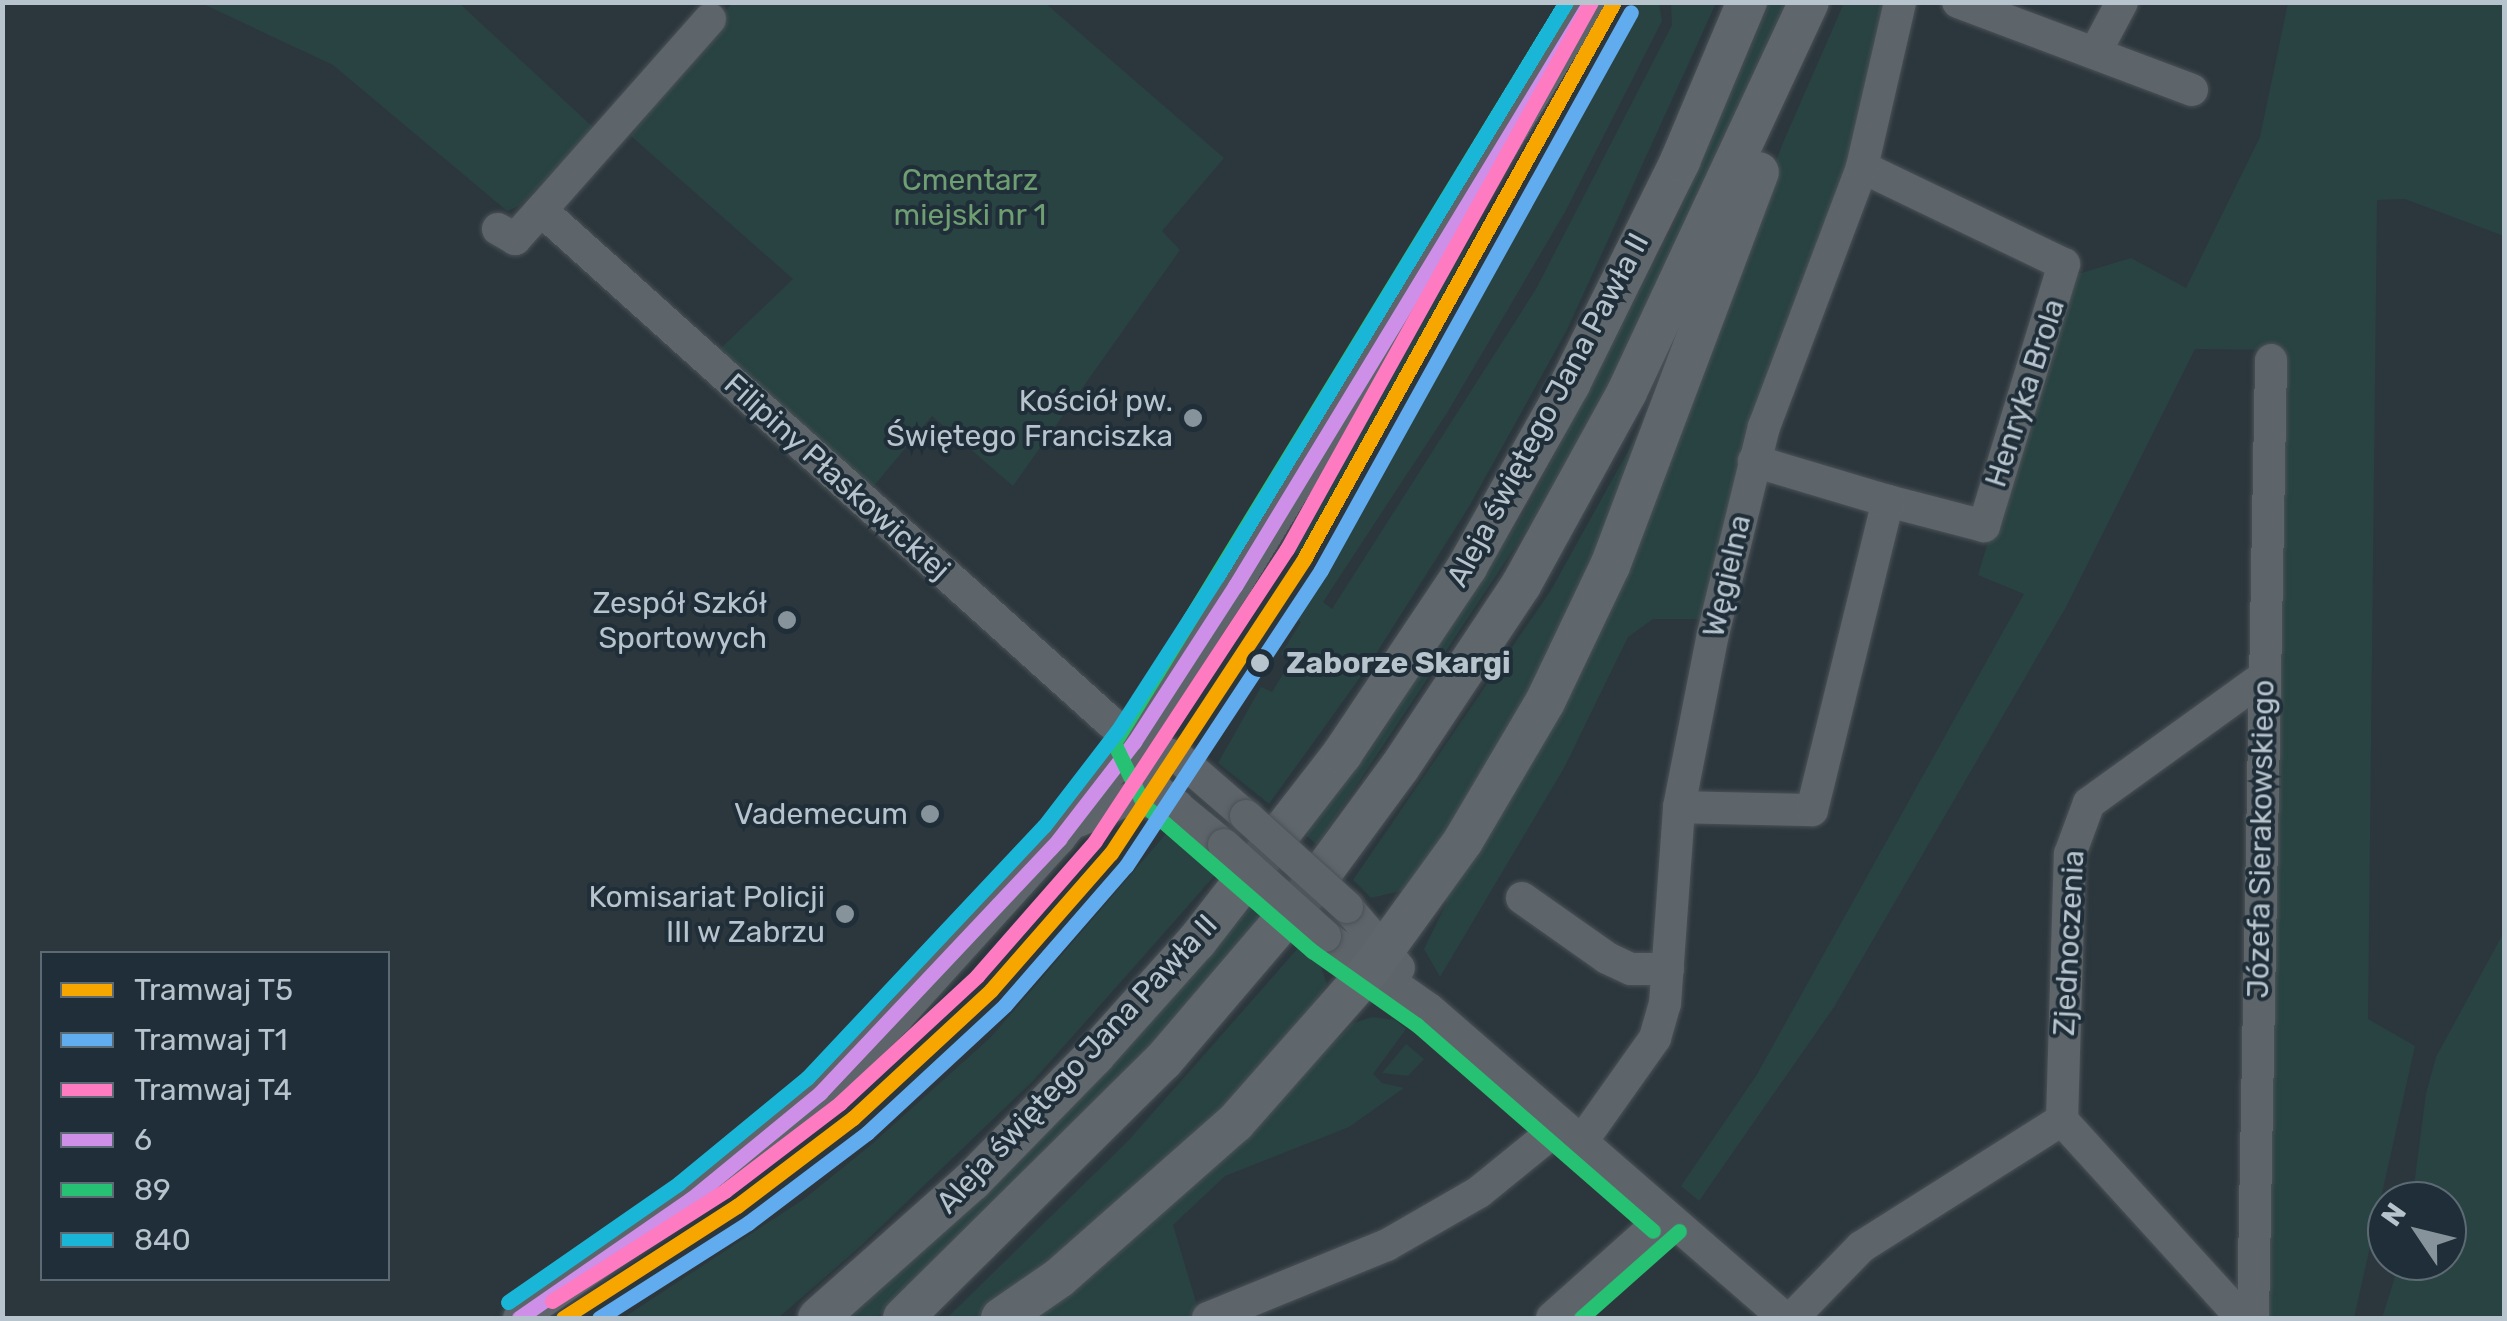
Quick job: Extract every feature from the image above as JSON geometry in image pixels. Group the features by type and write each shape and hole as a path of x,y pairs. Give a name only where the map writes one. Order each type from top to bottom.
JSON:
{"main road":[{"name":"Aleja świętego Jana Pawła II","path":"818,1318 972,1182 1094,1056 1197,941 1342,754 1466,567 1570,384 1680,160 1747,2"},
{"name":"Aleja świętego Jana Pawła II","path":"903,1318 1163,1061 1310,888 1400,768 1521,585 1627,392 1812,2"},
{"path":"1002,1318 1058,1278 1235,1123 1377,960 1463,841 1545,702 1610,566 1739,231 1812,2"}],"street":[{"path":"519,1318 691,1199 820,1093 1013,896 1070,826 1168,691 1590,2"},
{"name":"Węgielna","path":"1208,1318 1387,1245 1570,1136 1655,1038 1668,970 1679,807 1754,461 1862,167 1900,2"},
{"path":"1958,2 2096,50 2192,90"},
{"path":"2096,50 2122,2"},
{"path":"498,229 516,239 710,19"},
{"name":"Henryka Brola","path":"1754,461 1984,526 2064,264 1862,167"},
{"name":"Filipiny Płaskowickiej","path":"542,210 1134,742"},
{"name":"Józefa Sierakowskiego","path":"2253,1318 2262,678 2272,360"},
{"path":"1679,807 1812,810 1888,501"},
{"name":"Zjednoczenia","path":"2062,1120 2076,827 2089,803 2262,678"},
{"path":"1168,691 1168,736 1179,758"},
{"path":"1134,742 1179,758 1246,816 1347,907 1377,960 1429,1009 1570,1136 1788,1318 1860,1247 2062,1120 2242,1318"},
{"path":"1134,742 1142,770 1178,806 1324,936 1377,960"},
{"path":"1070,826 1129,799 1178,806"},
{"path":"1522,898 1608,958 1631,969 1668,970"},
{"path":"1552,1318 1666,1216"}],"green space":[{"name":"Cmentarz miejski nr 1","path":"1044,2 1224,158 1162,231 1180,250 1013,486 932,416 873,487 718,351 793,279 631,136 732,3"},
{"path":"1636,2 1659,3 1662,21 1565,212 1447,413 1323,602 1332,609 1536,289 1672,25 1671,3 1716,3 1567,330 1470,505 1369,665 1269,804 1218,763 1261,687 1272,692 1291,661 1281,654 1301,622 1290,615"},
{"path":"201,3 459,3 595,129 519,206 507,211 333,65"},
{"path":"1770,3 1785,3 1625,354 1533,520 1317,845 1306,835 1372,748 1527,508 1674,225"},
{"path":"1844,3 1890,3 1853,156 1701,619 1653,619 1628,637 1564,768 1440,977 1424,949 1447,902 1441,895 1698,375 1782,145"},
{"path":"2288,3 2504,3 2504,236 2405,199 2377,200 2368,1019 2415,1046 2385,1181 2367,1181 2367,1260 2354,1318 2265,1318 2282,350 2195,349 2066,607 1834,1007 1699,1201 1681,1186 1756,1076 2024,594 1978,575 2068,277 2131,258 2186,288 2260,137"},
{"path":"1488,210 1300,555 1294,552 1325,474"},
{"path":"1652,408 1554,658 1456,828 1405,890 1371,898 1353,880 1551,590"},
{"path":"1158,820 1164,824 1021,996 922,1090 751,1227 610,1318 593,1318 747,1220 864,1131 1031,972"},
{"path":"1171,828 1216,874 1034,1080 861,1246 778,1318 623,1318 804,1199 872,1144 991,1037"},
{"path":"1253,905 1264,915 1162,1035 949,1253 876,1318 850,1318 1028,1153"},
{"path":"2504,932 2504,1318 2382,1318 2394,1281 2467,1281 2467,1181 2415,1181 2426,1094 2436,1057"},
{"path":"1299,947 1318,959 1327,984 1274,1065 982,1318 947,1318 1128,1141"},
{"path":"1372,1017 1395,1020 1406,1029 1373,1074 1382,1083 1404,1088 1349,1127 1225,1176 1173,1225 1199,1312 1184,1318 1021,1318 1332,1032 1339,1038 1353,1023"},
{"path":"1406,1044 1424,1059 1408,1076 1382,1073"}],"tram line":[{"name":"T4","path":"552,1301 726,1190 840,1103 977,976 1095,841 1287,549 1591,2"},
{"name":"T5","path":"563,1318 737,1206 853,1118 991,990 1111,853 1304,559 1614,2"},
{"name":"T1","path":"599,1318 748,1223 867,1133 1005,1005 1126,866 1321,570 1631,12"}],"transit line":[{"name":"89","path":"1566,2 1114,743 1144,805 1312,951 1417,1025 1653,1231"},
{"name":"840","path":"508,1302 679,1183 807,1078 1044,826 1118,730 1218,575 1566,2"},
{"name":"6","path":"519,1318 691,1199 820,1093 1059,839 1134,742 1235,586 1590,2"},
{"name":"89","path":"1581,1318 1679,1231"}],"place":[{"name":"Kościół pw. Świętego Franciszka","path":"1193,418"},
{"name":"Zespół Szkół Sportowych","path":"787,620"},
{"name":"Zaborze Skargi","path":"1260,663"},
{"name":"Vademecum","path":"930,814"},
{"name":"Komisariat Policji III w Zabrzu","path":"845,914"}]}
